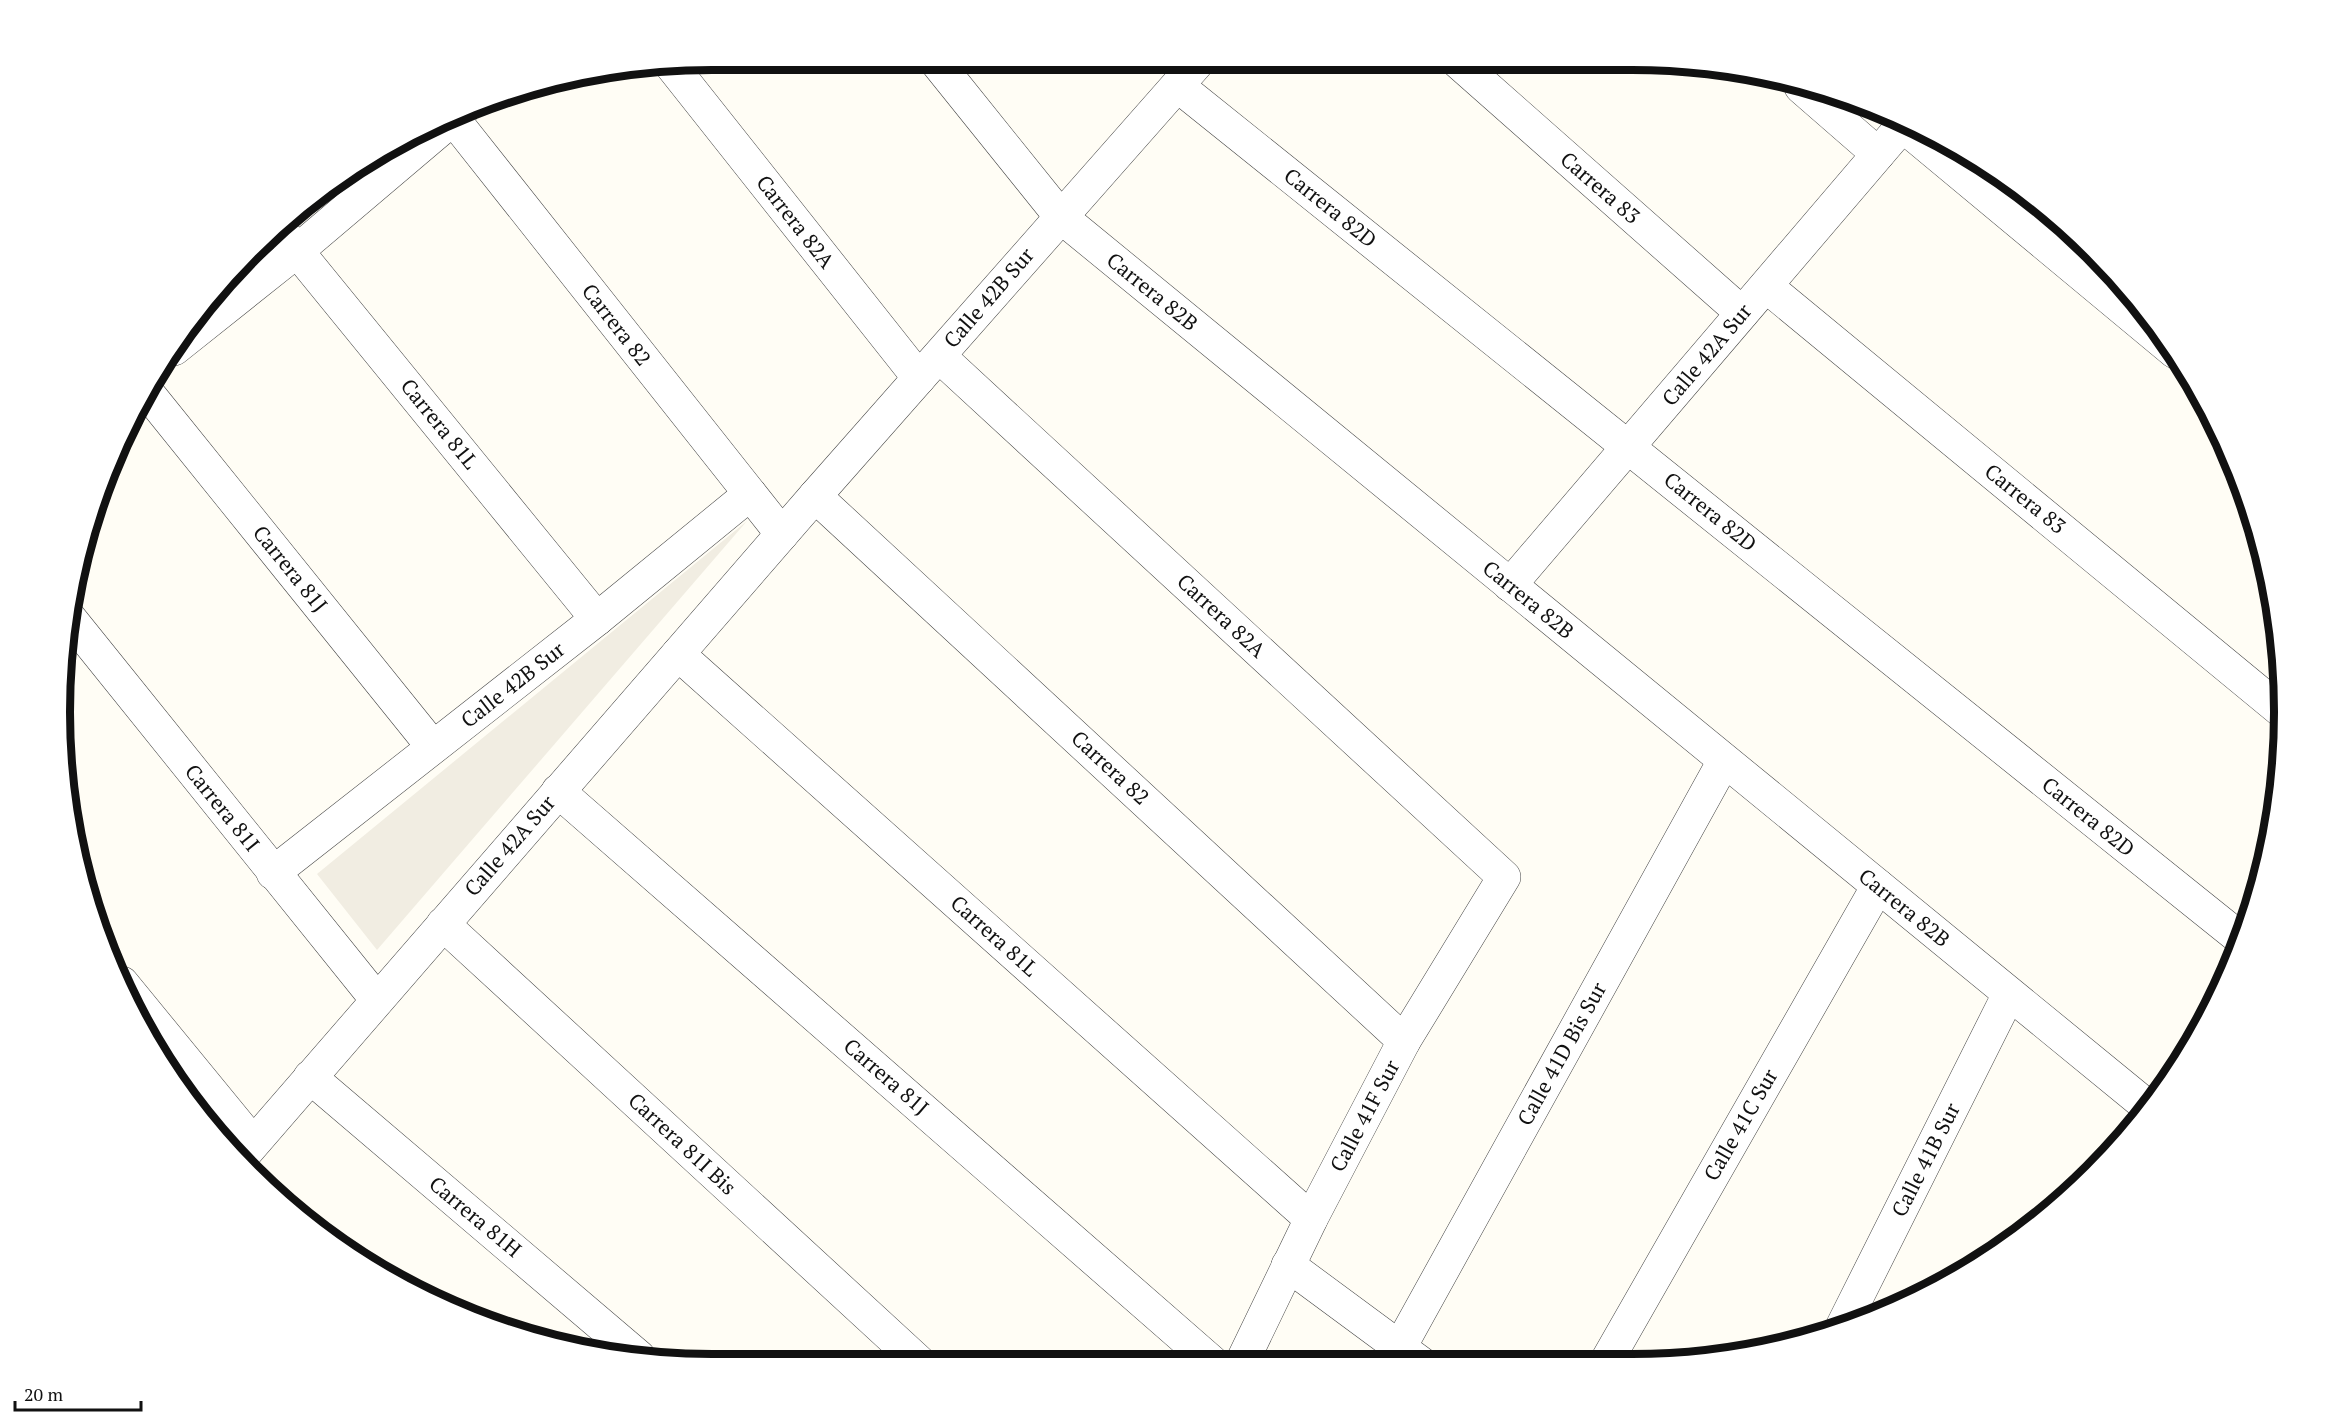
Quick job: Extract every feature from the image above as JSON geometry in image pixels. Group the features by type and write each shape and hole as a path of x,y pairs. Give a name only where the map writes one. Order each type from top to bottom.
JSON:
{"street":[{"name":"Carrera 82B","path":"943,70 1061,217 2141,1102"},
{"name":"Calle 42B Sur","path":"782,534 1190,70"},
{"name":"Carrera 82D","path":"1190,70 1628,447 2234,933"},
{"name":"Carrera 83","path":"1467,70 1742,313"},
{"name":"Carrera 82A","path":"677,72 929,367 1504,876"},
{"path":"1813,97 1878,154"},
{"name":"Carrera 82","path":"460,122 782,534"},
{"name":"Calle 42A Sur","path":"1510,585 1899,129"},
{"path":"1921,140 2144,326"},
{"path":"205,320 289,240 422,141"},
{"name":"Carrera 81L","path":"289,240 597,619"},
{"name":"Carrera 83","path":"1766,286 2274,704"},
{"name":"Carrera 81J","path":"153,399 433,747"},
{"name":"Calle 42B Sur","path":"273,873 597,619 750,494"},
{"name":"Carrera 82","path":"815,496 1404,1041"},
{"name":"Calle 42A Sur","path":"246,1152 782,534"},
{"name":"Carrera 81I","path":"76,627 377,1000"},
{"name":"Carrera 81L","path":"678,654 1311,1219"},
{"name":"Calle 41D Bis Sur","path":"1412,1354 1724,761"},
{"name":"Carrera 81J","path":"558,791 1203,1354"},
{"name":"Calle 41F Sur","path":"1246,1354 1311,1219 1404,1041 1504,876"},
{"name":"Calle 41C Sur","path":"1611,1354 1878,886"},
{"name":"Carrera 81I Bis","path":"443,924 910,1354"},
{"name":"Calle 41B Sur","path":"1847,1317 2009,994"},
{"path":"151,1022 246,1152"},
{"name":"Carrera 81H","path":"310,1077 628,1349"},
{"path":"1288,1265 1410,1354"}],"shaded area":[{"path":"747,521 377,950 317,874"}]}
